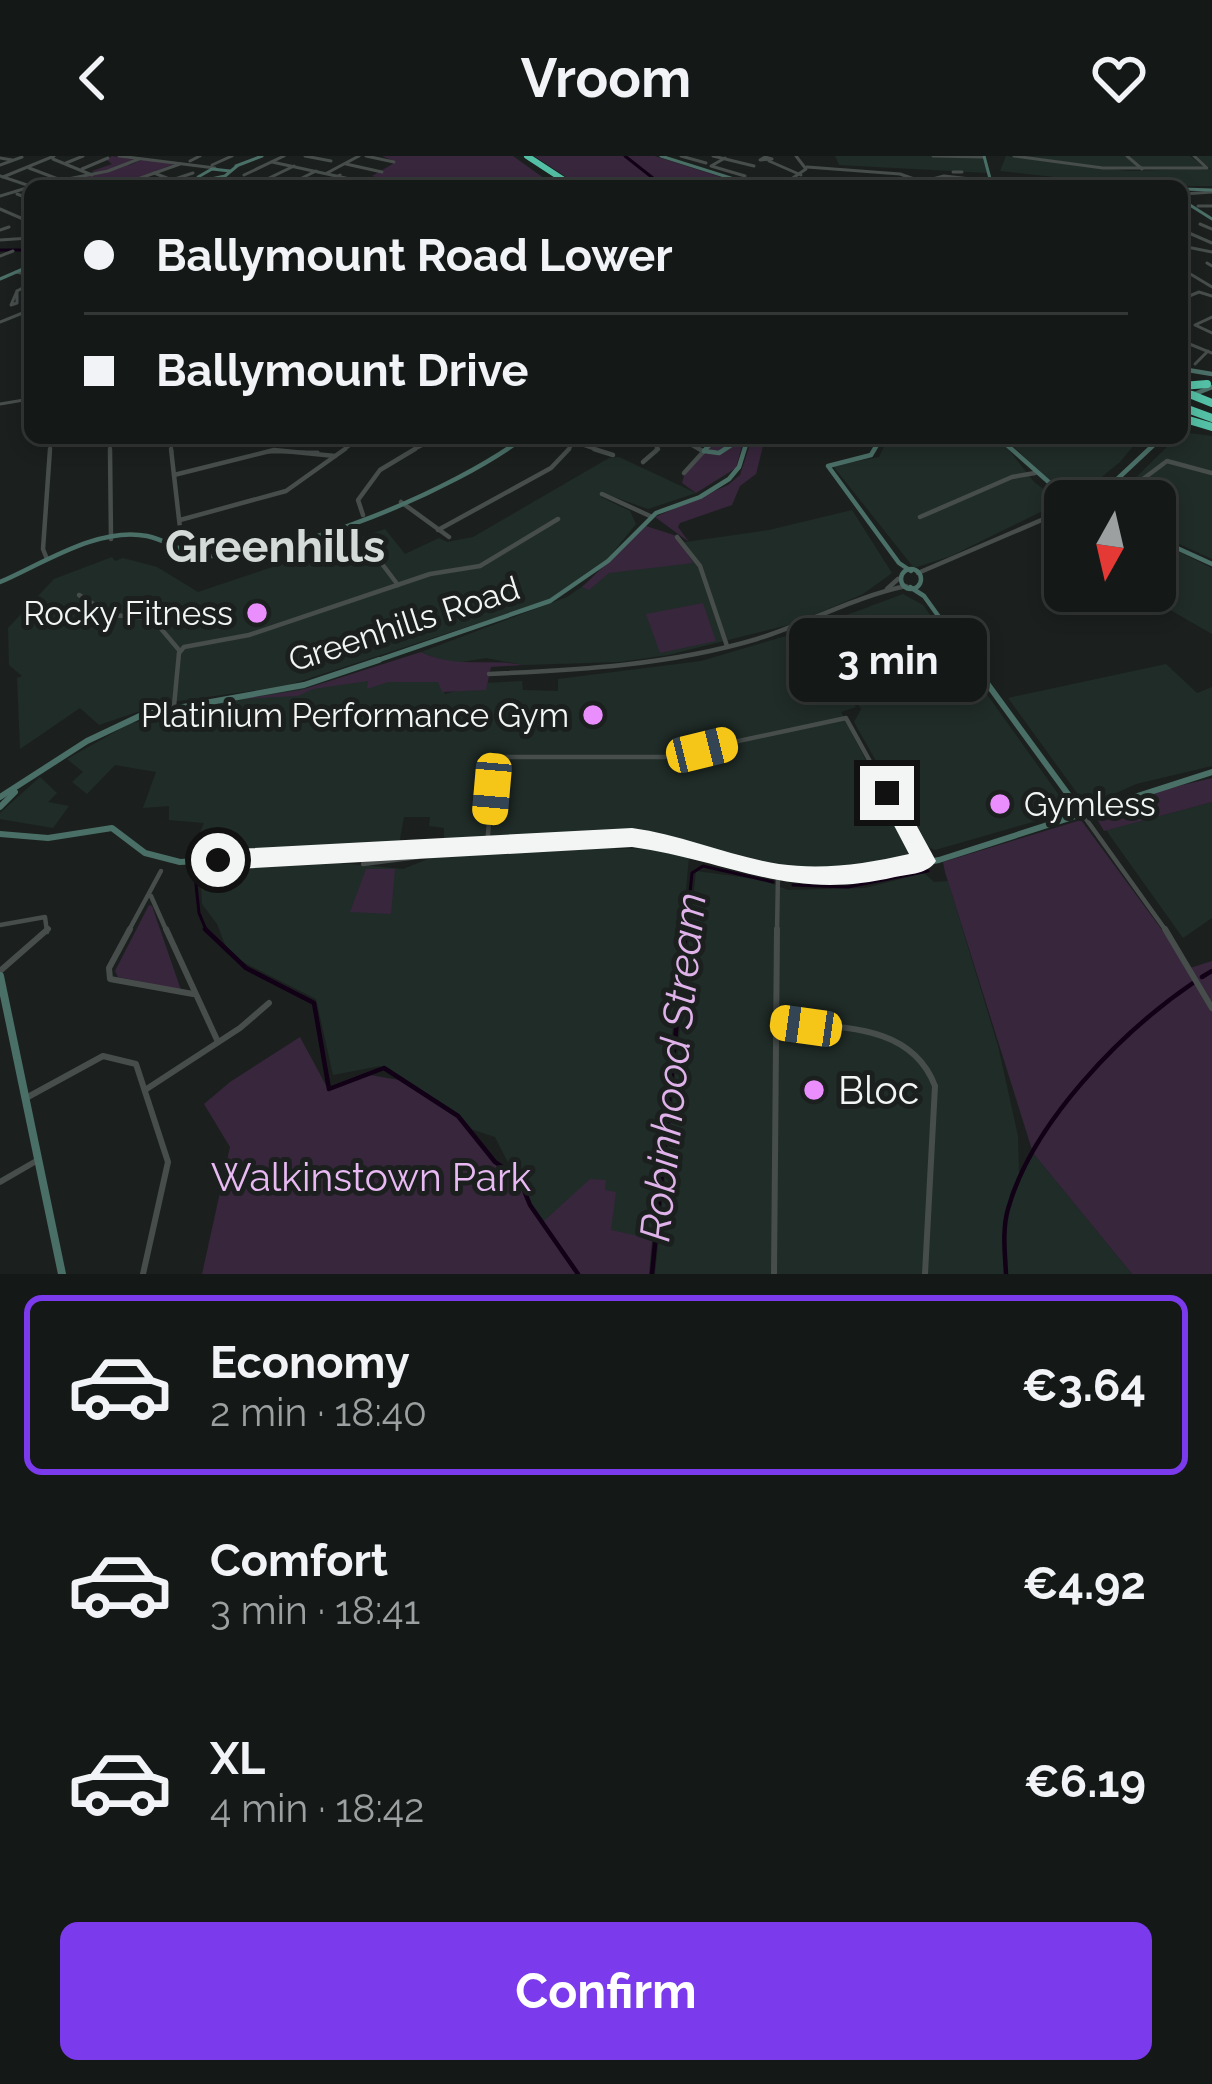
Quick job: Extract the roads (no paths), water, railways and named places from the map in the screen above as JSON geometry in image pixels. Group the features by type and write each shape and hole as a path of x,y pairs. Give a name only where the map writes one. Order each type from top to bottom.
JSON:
{"highway":[{"path":"523,156 555,180"},
{"path":"523,156 563,180"}],"street":[{"path":"66,163 83,156"},
{"path":"119,156 237,166"},
{"path":"159,161 169,156"},
{"path":"190,161 200,156"},
{"path":"193,180 232,156"},
{"path":"202,180 262,156"},
{"path":"244,175 284,156"},
{"path":"305,156 331,161"},
{"path":"328,172 359,156"},
{"path":"367,156 394,162"},
{"path":"661,156 736,180"},
{"path":"681,156 706,163"},
{"path":"697,168 713,156 754,166"},
{"path":"796,156 807,167"},
{"path":"933,156 984,157"},
{"path":"1014,156 1142,170 1207,168 1194,156"},
{"path":"1126,156 1142,170"},
{"path":"0,165 22,157"},
{"path":"2,176 52,157 92,175"},
{"path":"0,158 12,160"},
{"path":"82,169 108,158"},
{"path":"725,158 711,166 746,176"},
{"path":"62,180 139,159"},
{"path":"769,161 801,175"},
{"path":"272,162 362,180"},
{"path":"135,180 182,163"},
{"path":"346,164 382,172"},
{"path":"792,180 807,167 824,165 918,180"},
{"path":"199,166 213,178 238,180"},
{"path":"266,180 293,166"},
{"path":"27,167 58,179"},
{"path":"216,167 233,178"},
{"path":"298,180 316,171"},
{"path":"154,173 169,179 193,172"},
{"path":"865,172 866,180"},
{"path":"930,180 958,174 980,180"},
{"path":"330,180 340,175"},
{"path":"1012,179 1020,180"},
{"path":"0,187 24,197"},
{"path":"0,196 24,189"},
{"path":"1188,198 1212,219"},
{"path":"20,204 24,202"},
{"path":"1198,206 1212,206"},
{"path":"0,209 24,219"},
{"path":"0,216 9,213"},
{"path":"1200,224 1212,229"},
{"path":"0,230 8,227"},
{"path":"0,256 13,251"},
{"path":"0,278 24,269"},
{"path":"16,272 24,274"},
{"path":"17,290 24,287"},
{"path":"1212,317 1195,325 1212,333"},
{"path":"1195,364 1210,352"},
{"path":"47,559 43,550 51,444"},
{"path":"110,444 111,539"},
{"path":"170,541 180,520 171,444"},
{"path":"180,520 286,491 352,444"},
{"path":"363,515 358,500 365,486 398,458 425,444"},
{"path":"0,582 47,559 141,534 199,555 226,555 297,538 458,479 513,444"},
{"path":"437,530 551,468 573,444"},
{"path":"581,444 613,455"},
{"path":"643,461 658,450 658,444"},
{"path":"690,444 719,453 735,444"},
{"path":"684,473 710,444"},
{"name":"Greenhills Road","path":"0,802 117,725 174,706 304,685 550,601 608,561 650,517 729,479 740,467 744,444"},
{"path":"877,444 871,455 828,466 899,563 918,576 924,596 1153,908 1212,1009"},
{"path":"1005,444 1045,480"},
{"path":"1112,480 1153,444"},
{"path":"174,475 275,448 303,447 335,456"},
{"path":"1142,480 1167,461 1212,473"},
{"path":"920,517 1012,478 1036,473"},
{"path":"602,494 650,517"},
{"path":"401,502 449,538"},
{"path":"179,650 249,635 398,585 480,566 558,519"},
{"path":"887,589 899,577 918,576 1044,519"},
{"path":"676,537 700,566 727,646"},
{"path":"1176,548 1212,564"},
{"path":"373,552 398,585"},
{"path":"899,563 899,577 924,596"},
{"path":"489,674 612,667 727,646 887,589 908,586 918,576"},
{"path":"79,595 111,615 152,619 179,650 174,706"},
{"path":"488,844 494,767 500,757 664,757 846,718 925,861"},
{"path":"3,833 48,838 112,828 145,854 170,861 632,837 671,843 778,874 838,878 925,861 1170,780 1212,772"},
{"path":"398,861 400,850"},
{"path":"363,864 418,857"},
{"path":"161,871 109,968 110,979 193,994"},
{"path":"774,1274 778,874"},
{"path":"149,894 156,899 193,994 218,1042"},
{"path":"0,925 40,916 48,931 0,974 62,1274"},
{"path":"145,1090 269,1003"},
{"path":"779,1022 902,1040 929,1065 935,1086 925,1274"},
{"path":"26,1098 103,1056 136,1064 168,1162 143,1274"},
{"path":"0,1182 38,1160"}],"waterway":[{"path":"625,156 655,180"},
{"path":"0,250 24,250"},
{"name":"Robinhood Stream","path":"686,932 692,873 703,866 773,882"},
{"name":"Robinhood Stream","path":"793,885 848,887 928,871"},
{"path":"195,875 199,913 206,930"},
{"name":"Robinhood Stream","path":"652,1274 686,929"},
{"path":"206,930 246,968 314,1003 329,1089 384,1068 458,1116 495,1162 519,1178 530,1205 578,1274"},
{"path":"1202,977 1212,971"},
{"path":"1006,1274 1008,1209 1037,1144 1109,1053 1193,983"}],"place":[{"name":"Rocky Fitness","path":"257,613"},
{"name":"Platinium Performance Gym","path":"593,715"},
{"name":"Gymless","path":"1000,804"},
{"name":"Bloc","path":"814,1090"}],"district":[{"name":"Greenhills","path":"275,546"}],"park label":[{"name":"Walkinstown Park","path":"371,1177"}]}
